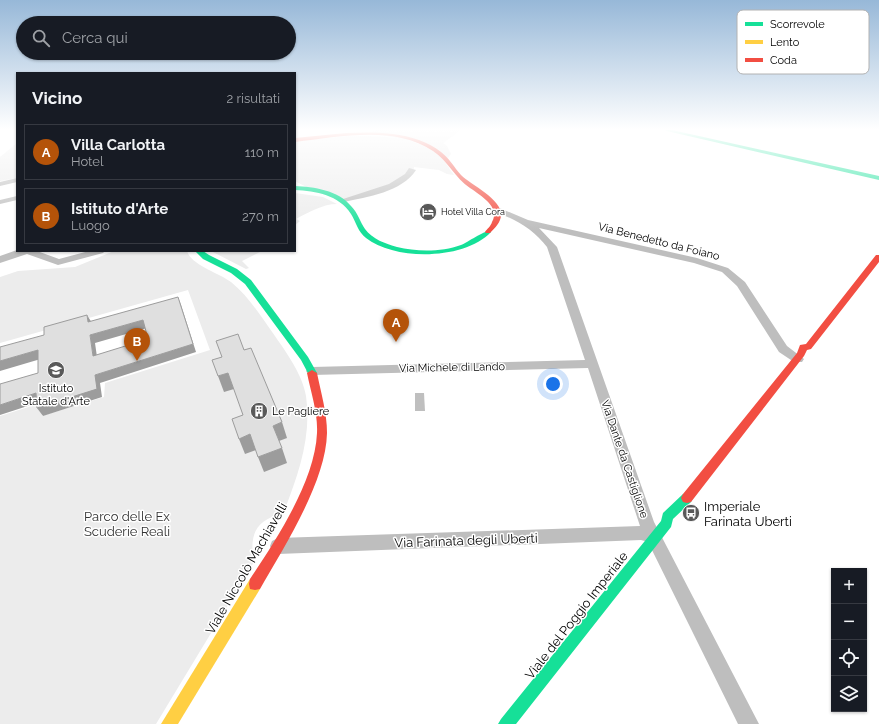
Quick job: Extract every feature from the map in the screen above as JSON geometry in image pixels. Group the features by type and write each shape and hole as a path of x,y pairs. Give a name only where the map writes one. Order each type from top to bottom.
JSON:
{"main road":[{"path":"296,188 318,191 344,200 352,211 359,225 368,236 383,244 425,252 444,251 477,240 487,234 495,225 496,210 490,199 460,178 450,164"},
{"path":"816,164 879,178"},
{"name":"Viale Niccolò Machiavelli","path":"169,724 278,546 319,460 322,434 321,420 312,371 305,359 248,282 234,271 206,257 200,252"},
{"name":"Viale del Poggio Imperiale","path":"506,724 654,536 667,522 674,522 680,515 679,508 799,357 800,351 803,347 808,347 879,257"}],"street":[{"path":"344,200 398,183 409,176 412,170"},
{"path":"0,184 16,180"},
{"path":"0,202 16,198"},
{"name":"Via Dante da Castiglione","path":"496,210 507,213 521,221 543,236 552,247 647,524 749,724"},
{"name":"Via Benedetto da Foiano","path":"521,221 719,267 738,279 783,349 799,357"},
{"path":"0,260 13,254 28,252 58,262 93,252"},
{"name":"Via Michele di Lando","path":"312,371 593,364"},
{"name":"Via Farinata degli Uberti","path":"278,546 641,533 654,536"}],"green space":[{"path":"0,164 16,164 16,178 0,181"},
{"path":"296,164 446,164 454,175 447,174 439,170 414,167 410,176 406,180 386,189 352,200 329,196 296,182"},
{"path":"296,193 323,197 337,204 321,207 296,219"},
{"path":"296,219 300,221 296,224"},
{"name":"Parco delle Ex Scuderie Reali","path":"112,252 188,252 200,265 231,282 242,292 257,310 296,369 301,378 306,396 307,426 305,441 294,485 283,514 266,520 256,530 252,544 254,562 156,724 0,724 0,416 41,403 42,416 104,397 105,383 210,350 188,290 0,343 0,277 18,271 75,267"},
{"path":"213,252 260,252 242,261 249,268 246,269"}],"shaded area":[{"path":"415,393 424,393 425,411 415,411"}],"building":[{"path":"178,297 193,344 95,375 97,389 37,408 36,393 0,405 0,384 38,373 38,350 0,361 0,347 44,335 44,327 87,315 88,322","holes":["143,320 148,339 93,356 90,335"]},
{"name":"Le Pagliere","path":"238,334 244,350 251,348 282,422 273,426 282,448 258,457 250,434 239,439 232,419 243,415 228,373 218,376 212,360 222,357 216,341"}],"traffic: fast":[{"path":"816,164 879,178"},
{"path":"296,188 320,191 343,201 356,217 366,235 382,244 396,249 412,252 446,251 462,247 476,241 488,232"},
{"path":"200,252 206,257 234,271 248,282 305,359 312,373"},
{"path":"506,724 667,523 667,517 687,498"}],"traffic: slow":[{"path":"169,724 255,584"}],"traffic: jam":[{"path":"449,164 460,177 491,201 496,208 498,215 496,223 488,232"},
{"path":"687,498 801,354 803,347 808,347 879,257"},
{"path":"255,584 297,511 306,491 320,451 322,434 321,419 312,373"}],"place":[{"name":"Hotel Villa Cora","path":"428,212"},
{"name":"Villa Carlotta","path":"396,342"},
{"name":"Istituto d'Arte","path":"137,361"},
{"name":"Istituto Statale d'Arte","path":"56,370"},
{"name":"Le Pagliere","path":"259,411"},
{"name":"Imperiale Farinata Uberti","path":"691,513"}]}
